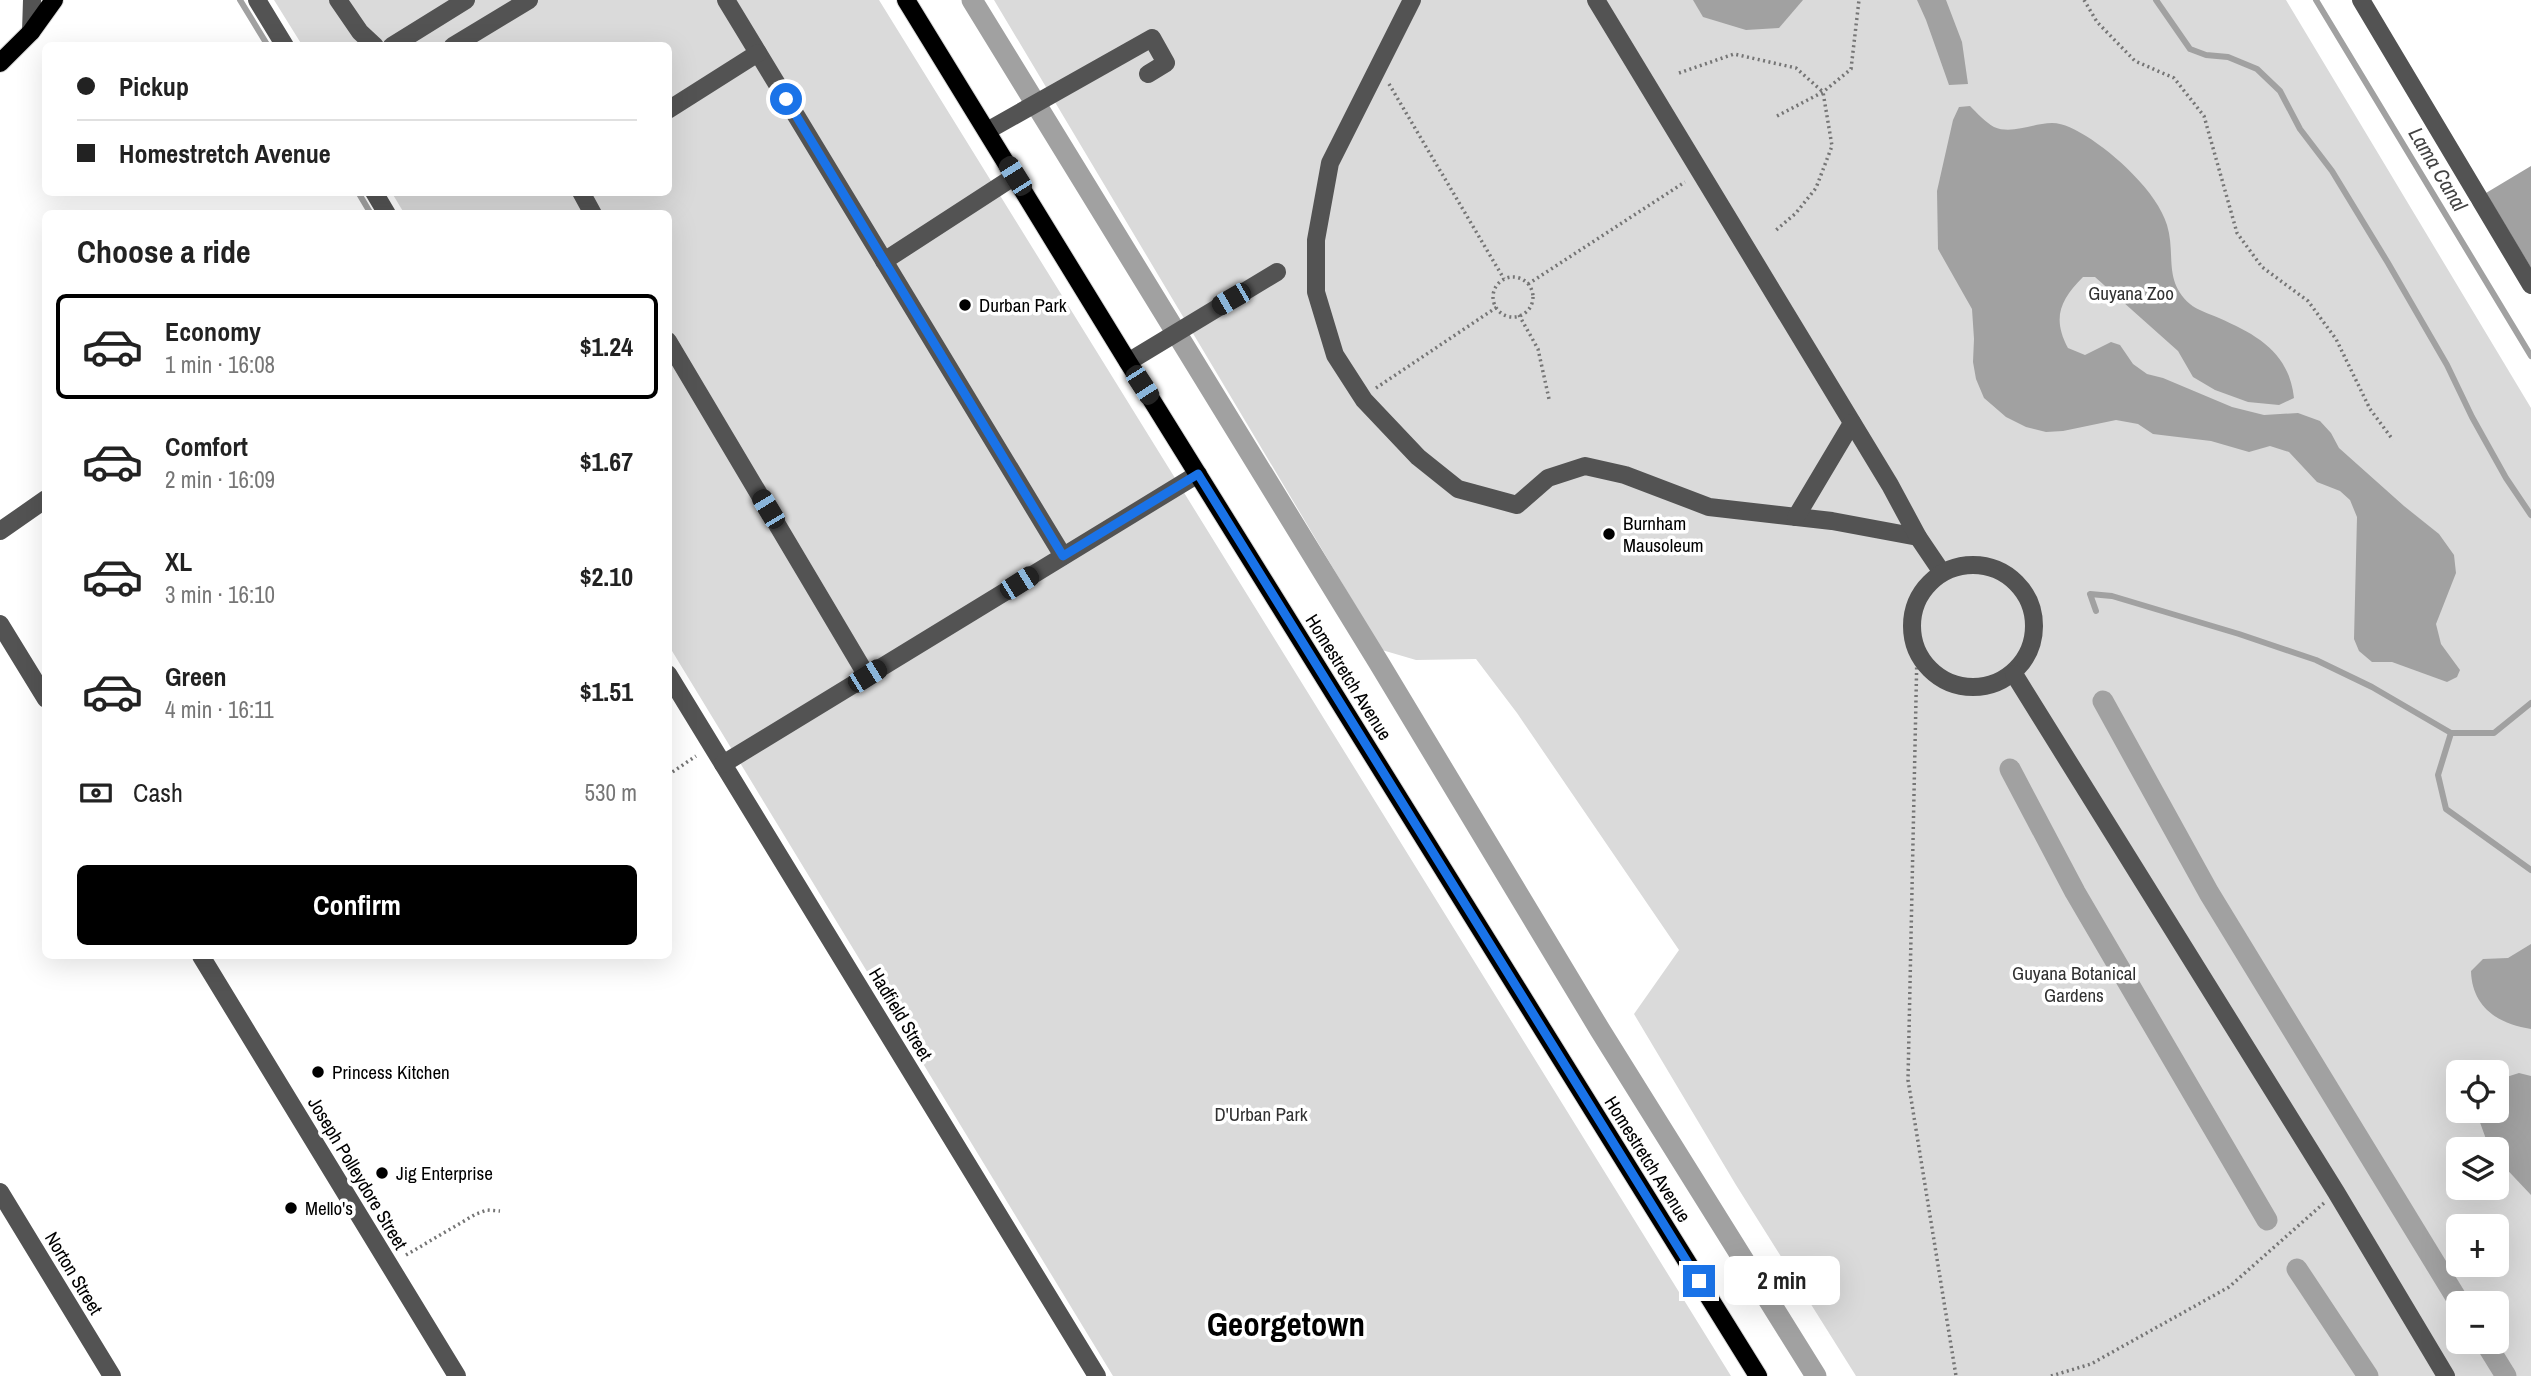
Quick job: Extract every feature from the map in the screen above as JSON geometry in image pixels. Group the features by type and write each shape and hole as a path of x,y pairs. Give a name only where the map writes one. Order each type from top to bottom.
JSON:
{"main road":[{"path":"0,62 31,32 54,0"},
{"name":"Homestretch Avenue","path":"906,0 1758,1376"}],"street":[{"path":"31,32 32,0"},
{"path":"257,0 283,42"},
{"path":"338,0 360,32 371,42"},
{"path":"398,42 466,0"},
{"path":"460,42 529,0"},
{"path":"726,0 1063,556"},
{"path":"1412,0 1331,163 1317,240 1316,292 1335,355 1362,397 1418,457 1458,489 1517,505 1548,478 1585,466 1625,475 1709,507 1796,517 1918,537"},
{"path":"1596,0 1918,537 1941,571"},
{"path":"2361,0 2531,285"},
{"path":"987,131 1152,38 1166,63 1148,74"},
{"path":"672,107 758,53"},
{"path":"884,261 1015,176"},
{"path":"1128,362 1277,272"},
{"path":"672,348 867,676"},
{"path":"1796,517 1852,423"},
{"path":"723,764 1198,474"},
{"path":"0,531 42,502"},
{"path":"1977,562 2011,576 2033,606 2034,643 2014,674 1975,689 1936,677 1917,652 1912,643 1914,602 1941,571 1977,562"},
{"path":"0,624 42,692"},
{"path":"2014,674 2336,1192 2446,1376"},
{"name":"Hadfield Street","path":"672,680 1097,1376"},
{"name":"Joseph Polleydore Street","path":"203,959 457,1376"},
{"name":"Norton Street","path":"0,1192 112,1376"}],"path":[{"path":"1777,116 1823,92 1851,69 1859,0"},
{"path":"2084,0 2097,22 2135,61 2174,78 2204,116 2237,233 2262,267 2308,300 2336,339 2370,409 2393,440"},
{"path":"1679,73 1734,54 1796,68 1823,92 1832,146 1816,188 1796,213 1775,231"},
{"path":"1379,67 1504,279"},
{"path":"1528,284 1700,172"},
{"path":"1517,277 1528,284 1533,296 1525,313 1519,316 1507,315 1497,307 1493,295 1495,288 1504,279 1517,277"},
{"path":"1362,397 1497,307"},
{"path":"1519,316 1538,349 1549,398"},
{"path":"1917,652 1908,1080 1956,1376"},
{"path":"672,772 712,745"},
{"path":"2051,1376 2091,1364 2229,1287 2336,1192"},
{"path":"390,1267 415,1248 476,1214 487,1210 500,1211"}],"green space":[{"name":"D'Urban Park","path":"274,0 879,0 1731,1376 1113,1376 672,651 672,210 402,210 394,196 672,196 672,42 300,42"},
{"name":"Guyana Botanical Gardens","path":"994,0 2286,0 2531,408 2531,1376 1856,1376 1736,1185 1634,1014 1679,950 1517,713 1476,659 1416,660 1382,650"}],"shaded area":[{"path":"1693,0 1803,0 1779,28 1746,30 1703,17"},
{"path":"1917,0 1946,0 1962,42 1968,84 1949,85"},
{"path":"1970,106 1987,123 2001,129 2052,123 2065,126 2078,131 2122,163 2145,187 2162,212 2169,236 2173,277 2182,295 2196,308 2233,324 2269,347 2286,368 2294,398 2279,405 2248,402 2215,390 2193,377 2178,351 2095,277 2083,277 2064,302 2060,327 2068,348 2085,355 2111,342 2120,345 2133,364 2147,374 2232,407 2264,415 2298,413 2320,421 2339,448 2439,534 2454,555 2456,573 2436,624 2441,644 2460,670 2457,677 2447,682 2392,662 2372,662 2359,651 2354,639 2357,517 2350,500 2340,491 2317,482 2289,452 2270,446 2249,452 2211,441 2153,434 2138,424 2116,420 2046,432 2026,427 2006,417 1984,398 1973,362 1972,309 1938,249 1937,191 1953,120 1959,107"},
{"path":"2531,166 2531,268 2486,193"},
{"path":"2531,944 2531,1029 2508,1023 2489,1012 2476,995 2471,971 2483,959 2508,958"},
{"path":"2519,1073 2531,1076 2531,1195 2509,1172 2509,1137 2485,1137 2480,1123 2509,1123 2509,1076"}],"waterway":[{"path":"240,0 266,42"},
{"path":"972,0 1379,663 1600,1030 1816,1376"},
{"path":"2156,0 2190,49 2206,55 2228,57 2257,69 2280,91 2300,129 2332,171 2388,263 2447,365 2506,478 2531,515"},
{"name":"Lama Canal","path":"2316,0 2531,356"},
{"path":"360,196 369,210"},
{"path":"2096,611 2090,594 2112,596 2316,660 2372,687 2451,733 2494,733 2531,703"},
{"path":"2103,701 2209,893 2452,1291"},
{"path":"2451,733 2438,775 2446,809 2531,870"},
{"path":"2010,769 2075,892 2267,1220"},
{"path":"2297,1269 2368,1376"},
{"path":"2492,1354 2506,1376"}],"place":[{"name":"Durban Park","path":"965,305"},
{"name":"Burnham Mausoleum","path":"1609,534"},
{"name":"Princess Kitchen","path":"318,1072"},
{"name":"Jig Enterprise","path":"382,1173"},
{"name":"Mello's","path":"291,1208"}],"district":[{"name":"Georgetown","path":"1286,1324"}],"route":[{"path":"786,99 1063,556 1198,474 1699,1281"}],"park label":[{"name":"Guyana Zoo","path":"2131,293"}]}
